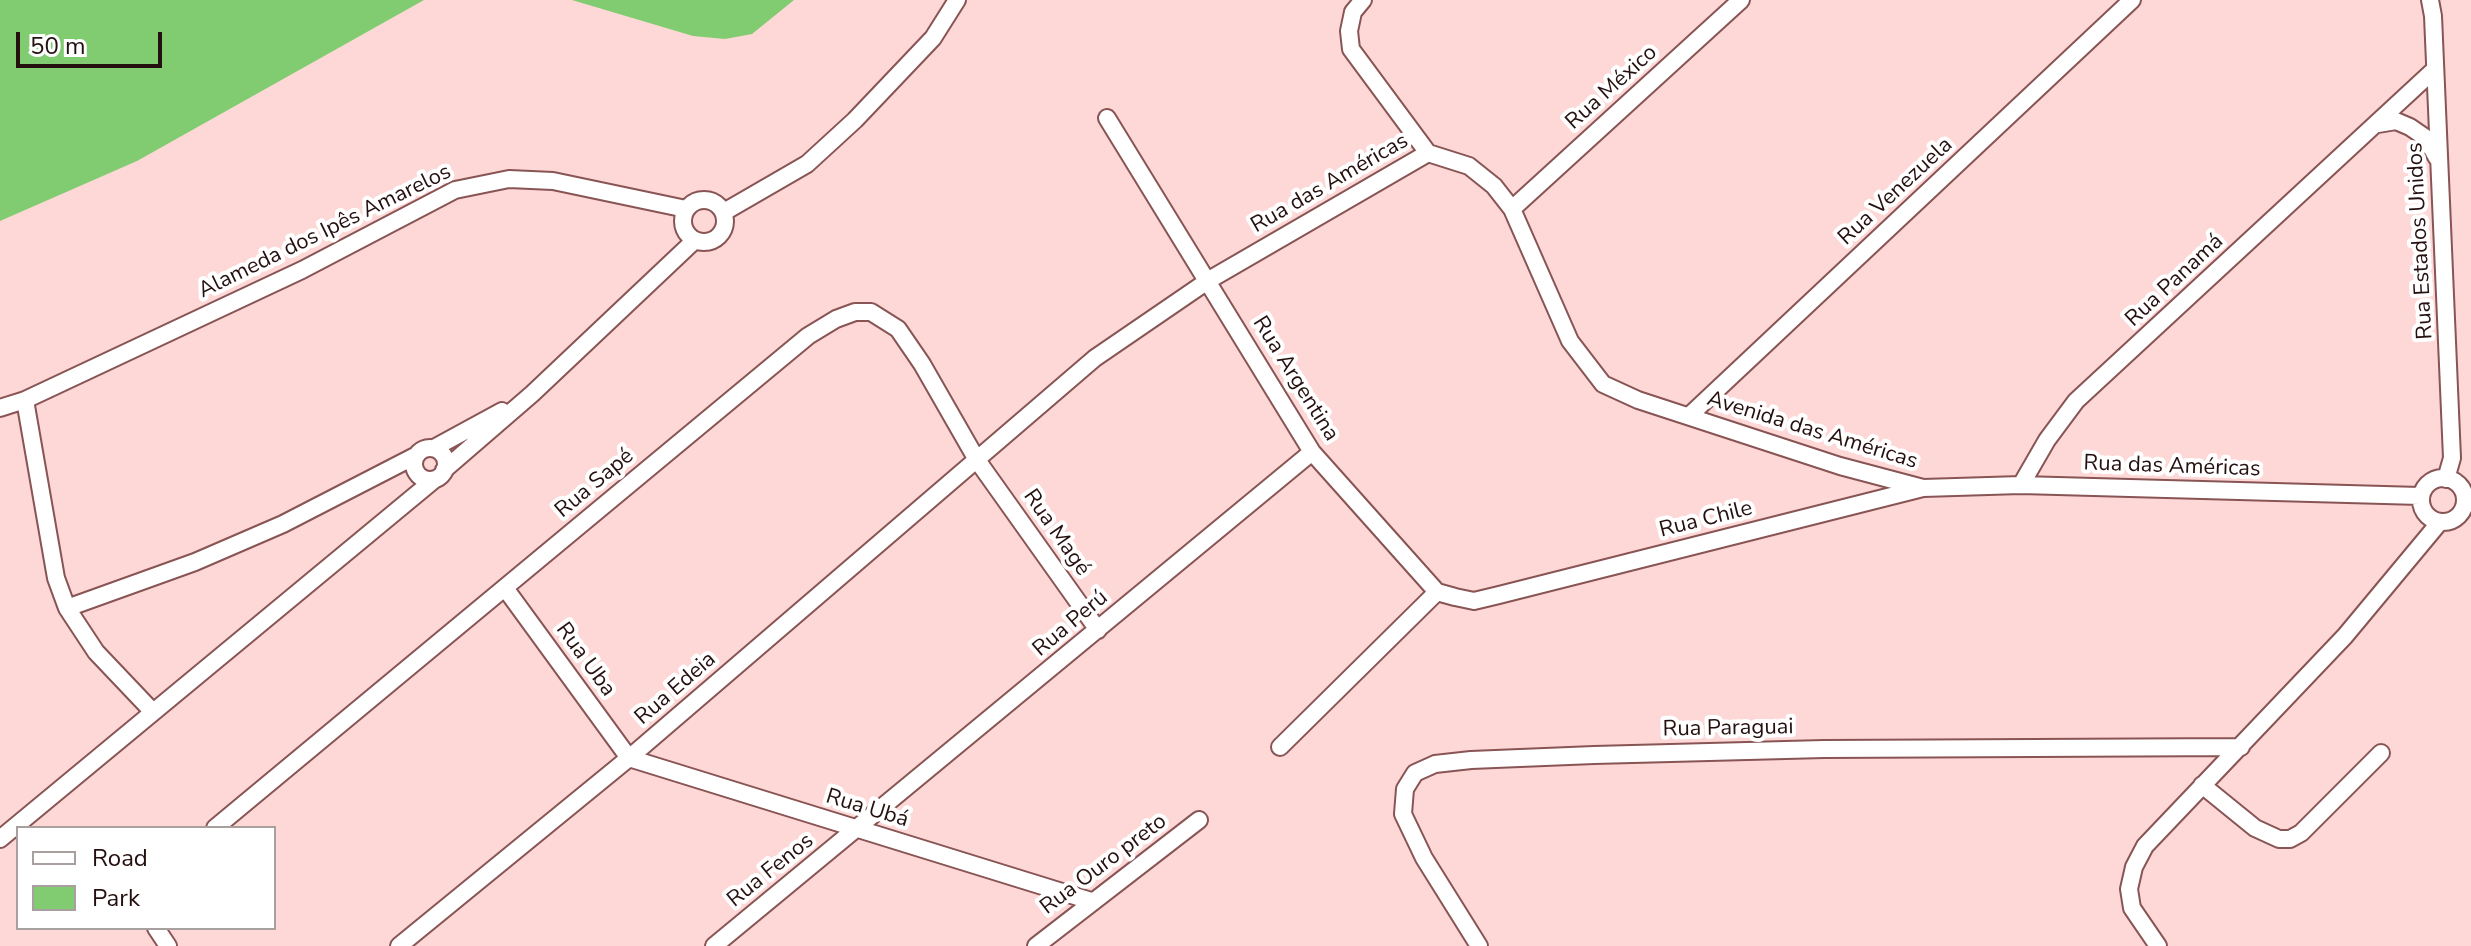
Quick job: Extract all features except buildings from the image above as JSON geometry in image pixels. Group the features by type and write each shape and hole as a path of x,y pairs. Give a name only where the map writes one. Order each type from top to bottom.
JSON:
{"street":[{"path":"686,209 683,227 694,241 703,243 720,237 725,229 724,212 807,164 855,120 933,38 957,0"},
{"path":"1363,0 1353,12 1349,31 1351,49 1428,153"},
{"name":"Rua México","path":"1512,209 1741,0"},
{"name":"Rua Venezuela","path":"1689,416 2132,0"},
{"name":"Rua Estados Unidos","path":"2430,0 2452,458 2446,479"},
{"name":"Rua Panamá","path":"2021,485 2047,440 2076,401 2435,69"},
{"name":"Rua Argentina","path":"1107,118 1312,452 1437,592"},
{"path":"2378,124 2396,121 2410,127 2426,138 2439,163"},
{"name":"Rua das Américas","path":"977,460 1095,358 1209,280 1428,153 1469,166 1494,186 1512,209 1570,341 1603,384 1620,393 1689,416"},
{"name":"Alameda dos Ipês Amarelos","path":"0,408 25,400 302,270 455,190 509,179 553,181 686,209 701,200 718,205 724,212"},
{"path":"0,839 440,475 532,394 694,241"},
{"name":"Rua Sapé","path":"217,826 808,336 836,319 855,312 871,312 898,329 922,364 977,460"},
{"path":"440,475 422,478 417,473 414,460 422,450 434,448 532,394"},
{"path":"25,400 56,578 67,608 96,652 153,712"},
{"name":"Avenida das Américas","path":"1689,416 1840,466 1923,488"},
{"path":"434,448 444,457 440,475"},
{"name":"Rua Perú","path":"856,830 1312,452"},
{"path":"67,608 195,562 268,530 417,455"},
{"name":"Rua Magé","path":"977,460 1098,630"},
{"name":"Rua Edeia","path":"399,946 629,758 977,460"},
{"path":"2150,944 2132,908 2129,889 2134,867 2145,846 2345,636 2439,523 2454,520 2459,515 2468,495 2456,482 2446,479 2433,480 2420,496 2426,516 2439,523"},
{"name":"Rua das Américas","path":"1923,488 2021,485 2420,496"},
{"name":"Rua Chile","path":"1437,592 1474,601 1923,488"},
{"name":"Rua Uba","path":"505,588 629,758"},
{"path":"1280,747 1437,592"},
{"name":"Rua Paraguai","path":"1479,946 1424,858 1403,814 1405,789 1415,773 1435,764 1564,756 1824,749 2241,747"},
{"path":"2202,785 2255,828 2279,839 2290,839 2301,833 2381,753"},
{"name":"Rua Ubá","path":"629,758 1091,901"},
{"name":"Rua Ouro preto","path":"1036,946 1199,820"},
{"name":"Rua Fenos","path":"714,946 856,830"}],"green space":[{"path":"0,0 424,0 137,161 0,221"},
{"path":"572,0 794,0 752,34 725,39 693,36"}]}
